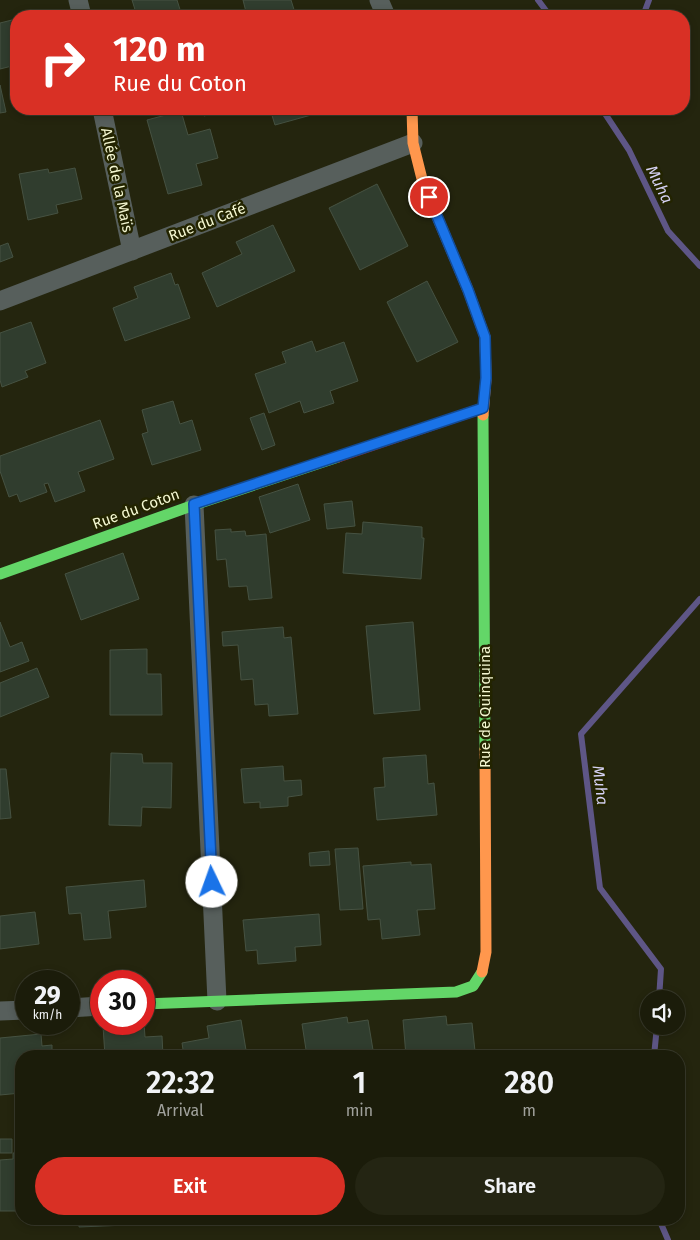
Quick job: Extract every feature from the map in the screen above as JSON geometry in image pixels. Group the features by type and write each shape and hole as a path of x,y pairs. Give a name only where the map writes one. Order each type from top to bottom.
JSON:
{"street":[{"name":"Allée de la Maïs","path":"103,115 132,251"},
{"name":"Rue de Quinquina","path":"155,1004 456,992 473,986 483,971 486,952 483,408 486,378 485,337 468,290 423,183 413,143 412,115"},
{"name":"Rue du Café","path":"0,301 413,143"},
{"name":"Rue du Coton","path":"0,574 194,504 483,408"},
{"path":"194,504 217,1001"},
{"path":"0,1011 15,1010"}],"building":[{"path":"132,0 177,0 180,10 135,10"},
{"path":"243,0 291,0 294,10 246,10"},
{"path":"10,20 10,66 0,69 0,23"},
{"path":"0,85 6,112 0,113"},
{"path":"166,115 182,115 188,135 210,129 218,158 196,164 202,185 168,194 147,120"},
{"path":"272,115 311,115 275,125"},
{"path":"75,168 82,199 56,205 58,213 28,220 19,174 48,169 49,173"},
{"path":"377,184 408,246 360,270 329,208"},
{"path":"273,225 295,271 217,307 202,273 242,254 236,242"},
{"path":"8,243 13,257 0,262 0,246"},
{"path":"171,273 175,285 178,284 190,318 125,341 113,308 138,298 134,287"},
{"path":"427,281 458,342 417,362 387,302"},
{"path":"31,322 46,363 25,371 28,377 2,387 0,380 0,333"},
{"path":"312,341 316,352 344,342 358,381 330,391 334,403 304,413 300,401 269,413 255,374 286,363 282,352"},
{"path":"173,401 180,424 192,420 201,450 152,465 142,434 148,432 142,410"},
{"path":"264,413 275,445 262,450 250,418"},
{"path":"100,420 114,459 78,472 85,491 55,502 48,483 44,484 47,492 20,502 17,494 9,497 0,471 0,456"},
{"path":"298,484 310,520 270,533 259,497"},
{"path":"352,501 355,526 327,529 324,504"},
{"path":"363,522 422,527 422,538 424,538 421,579 343,573 346,533 362,534"},
{"path":"231,529 231,532 245,531 246,536 266,534 272,598 249,600 247,586 229,587 226,559 217,560 215,530"},
{"path":"123,553 139,599 81,620 65,574"},
{"path":"0,622 10,647 22,642 29,661 0,672"},
{"path":"413,622 420,710 374,714 366,626"},
{"path":"283,627 284,638 291,637 298,714 269,716 268,704 255,705 253,679 241,680 238,645 223,646 222,632"},
{"path":"147,649 147,674 161,674 162,715 110,715 110,650"},
{"path":"37,668 49,697 0,717 0,683"},
{"path":"111,753 142,754 143,763 172,763 171,808 142,807 141,826 109,825"},
{"path":"426,755 428,784 434,783 437,815 377,820 374,788 385,787 383,758"},
{"path":"283,766 284,781 301,780 302,795 288,797 288,806 260,808 260,802 244,803 241,769"},
{"path":"0,769 6,769 11,818 0,819"},
{"path":"358,848 363,909 340,910 335,849"},
{"path":"329,851 330,865 310,866 309,853"},
{"path":"411,862 411,865 431,864 435,909 417,910 420,935 382,939 380,919 368,920 363,866"},
{"path":"144,880 146,907 108,911 111,938 84,940 81,913 69,914 66,887"},
{"path":"35,912 39,944 0,949 0,916"},
{"path":"319,914 321,945 295,947 296,961 258,964 257,950 246,951 243,920"},
{"path":"446,1016 447,1025 472,1023 475,1050 406,1050 403,1020"},
{"path":"347,1017 348,1023 368,1020 373,1050 306,1050 302,1024"},
{"path":"241,1020 246,1050 183,1050 182,1043 209,1038 207,1026"},
{"path":"41,1035 42,1046 52,1045 52,1050 15,1050 15,1094 0,1095 0,1038"},
{"path":"104,1035 162,1036 163,1050 105,1050"},
{"path":"0,1139 12,1139 12,1153 0,1153"},
{"path":"13,1153 15,1153 15,1211 0,1211 0,1160 13,1159"},
{"path":"79,1225 127,1225 79,1227"}],"waterway":[{"path":"538,0 546,10"},
{"name":"Muha","path":"645,10 649,0"},
{"name":"Muha","path":"606,115 629,150 668,231 700,266"},
{"name":"Muha","path":"660,990 661,969 600,888 581,734 700,599"},
{"name":"Muha","path":"655,1050 656,1035"},
{"name":"Muha","path":"662,1225 668,1240"}],"traffic: fast":[{"path":"483,415 485,749"},
{"path":"0,574 194,505 338,457"},
{"path":"155,1004 456,992 473,986 482,972"}],"traffic: slow":[{"path":"412,115 413,143 423,183 468,290 485,337 486,379 483,415"},
{"path":"482,972 486,952 485,749"}],"traffic: jam":[{"path":"338,457 483,408"}],"route":[{"path":"212,882 194,504 483,408 486,378 485,337 468,290 429,197"}]}
